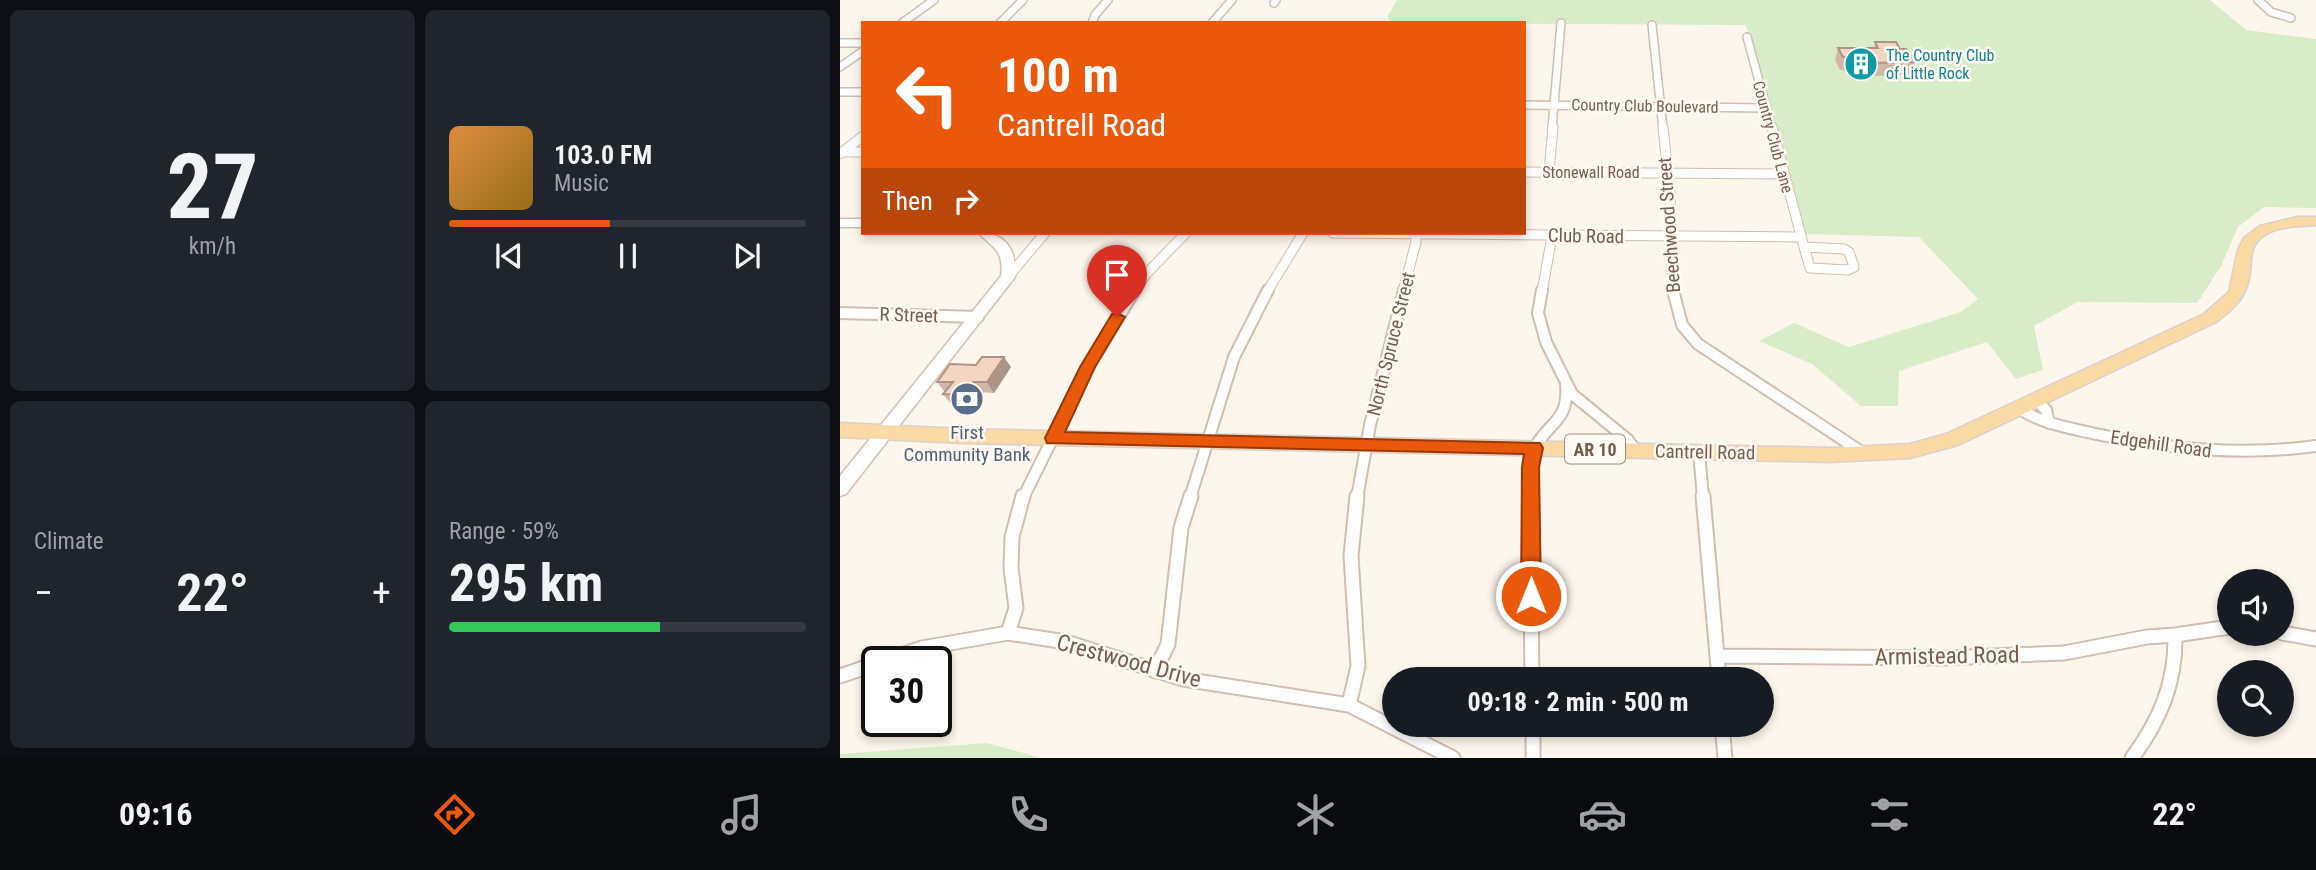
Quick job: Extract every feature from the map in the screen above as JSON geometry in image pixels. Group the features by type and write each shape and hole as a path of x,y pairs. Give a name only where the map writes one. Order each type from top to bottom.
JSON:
{"main road":[{"name":"Cantrell Road","path":"840,430 1053,438 1636,451 1865,455 1910,451 1941,443 2210,318 2223,309 2239,289 2245,247 2252,238 2276,225 2316,221"}],"street":[{"path":"905,21 933,0"},
{"path":"1002,21 1023,0"},
{"path":"1093,21 1108,0"},
{"path":"1214,21 1232,0"},
{"path":"2258,0 2271,12 2291,18"},
{"path":"1549,172 1561,23"},
{"name":"Beechwood Street","path":"1652,25 1667,172 1673,298 1682,325 1698,344 1865,455"},
{"name":"Country Club Lane","path":"1671,235 1803,242 1844,248 1849,252 1854,267 1848,270 1810,268 1803,242 1784,174 1766,108 1747,37"},
{"path":"840,43 861,43"},
{"path":"840,67 861,52"},
{"path":"840,92 861,92"},
{"name":"Country Club Boulevard","path":"1526,105 1766,108"},
{"path":"841,152 861,137"},
{"path":"841,152 861,152"},
{"name":"Stonewall Road","path":"1526,172 1784,174"},
{"path":"840,223 861,223"},
{"path":"988,235 999,241 1006,251 1008,277"},
{"path":"840,489 1043,235"},
{"path":"1008,633 1016,608 1011,548 1018,507 1088,367 1130,298 1146,274 1184,235"},
{"path":"1155,671 1168,643 1181,528 1207,441 1245,332 1302,235"},
{"name":"North Spruce Street","path":"1349,705 1355,692 1358,672 1352,538 1366,445 1416,242 1414,235"},
{"name":"Club Road","path":"1506,235 1671,235"},
{"path":"1552,236 1538,313 1546,342 1572,394 1628,440 1636,451"},
{"name":"R Street","path":"840,313 978,317"},
{"path":"1532,667 1531,467 1534,448 1560,421 1565,411 1568,401 1566,384"},
{"path":"2028,404 2046,410 2049,423"},
{"name":"Edgehill Road","path":"2028,404 2034,418 2049,423 2194,452 2273,451 2316,446"},
{"path":"1699,452 1718,667"},
{"path":"2132,758 2159,717 2170,694 2177,659 2175,635 2217,629"},
{"name":"Crestwood Drive","path":"840,676 867,664 923,646 1008,633 1066,642 1183,679 1349,705 1452,758"},
{"name":"Armistead Road","path":"1718,656 1944,658 2051,653 2175,635"},
{"path":"2294,635 2316,639"},
{"path":"1533,737 1533,758"},
{"path":"1724,737 1725,758"}],"green space":[{"path":"1397,0 2210,0 2246,30 2316,39 2316,208 2264,207 2238,227 2221,266 2197,303 2078,302 2034,326 2043,370 2016,379 1987,342 1899,371 1898,406 1861,406 1812,364 1759,341 1794,323 1849,347 1961,312 1978,299 1919,237 1806,234 1746,25 1392,21 1388,16"},
{"path":"987,743 1041,758 840,758 840,754"}],"building":[{"path":"1875,42 1896,42 1900,49 1906,49 1915,62 1866,63 1863,57 1843,57 1838,48 1878,48"},
{"path":"982,357 1004,357 987,382 973,382 965,395 943,394 953,382 937,382 950,364 976,365"}],"place":[{"name":"The Country Club of Little Rock","path":"1861,64"},
{"name":"First Community Bank","path":"967,399"}],"route":[{"path":"1117,317 1088,367 1053,438 1534,448 1531,467 1531,596"}]}
